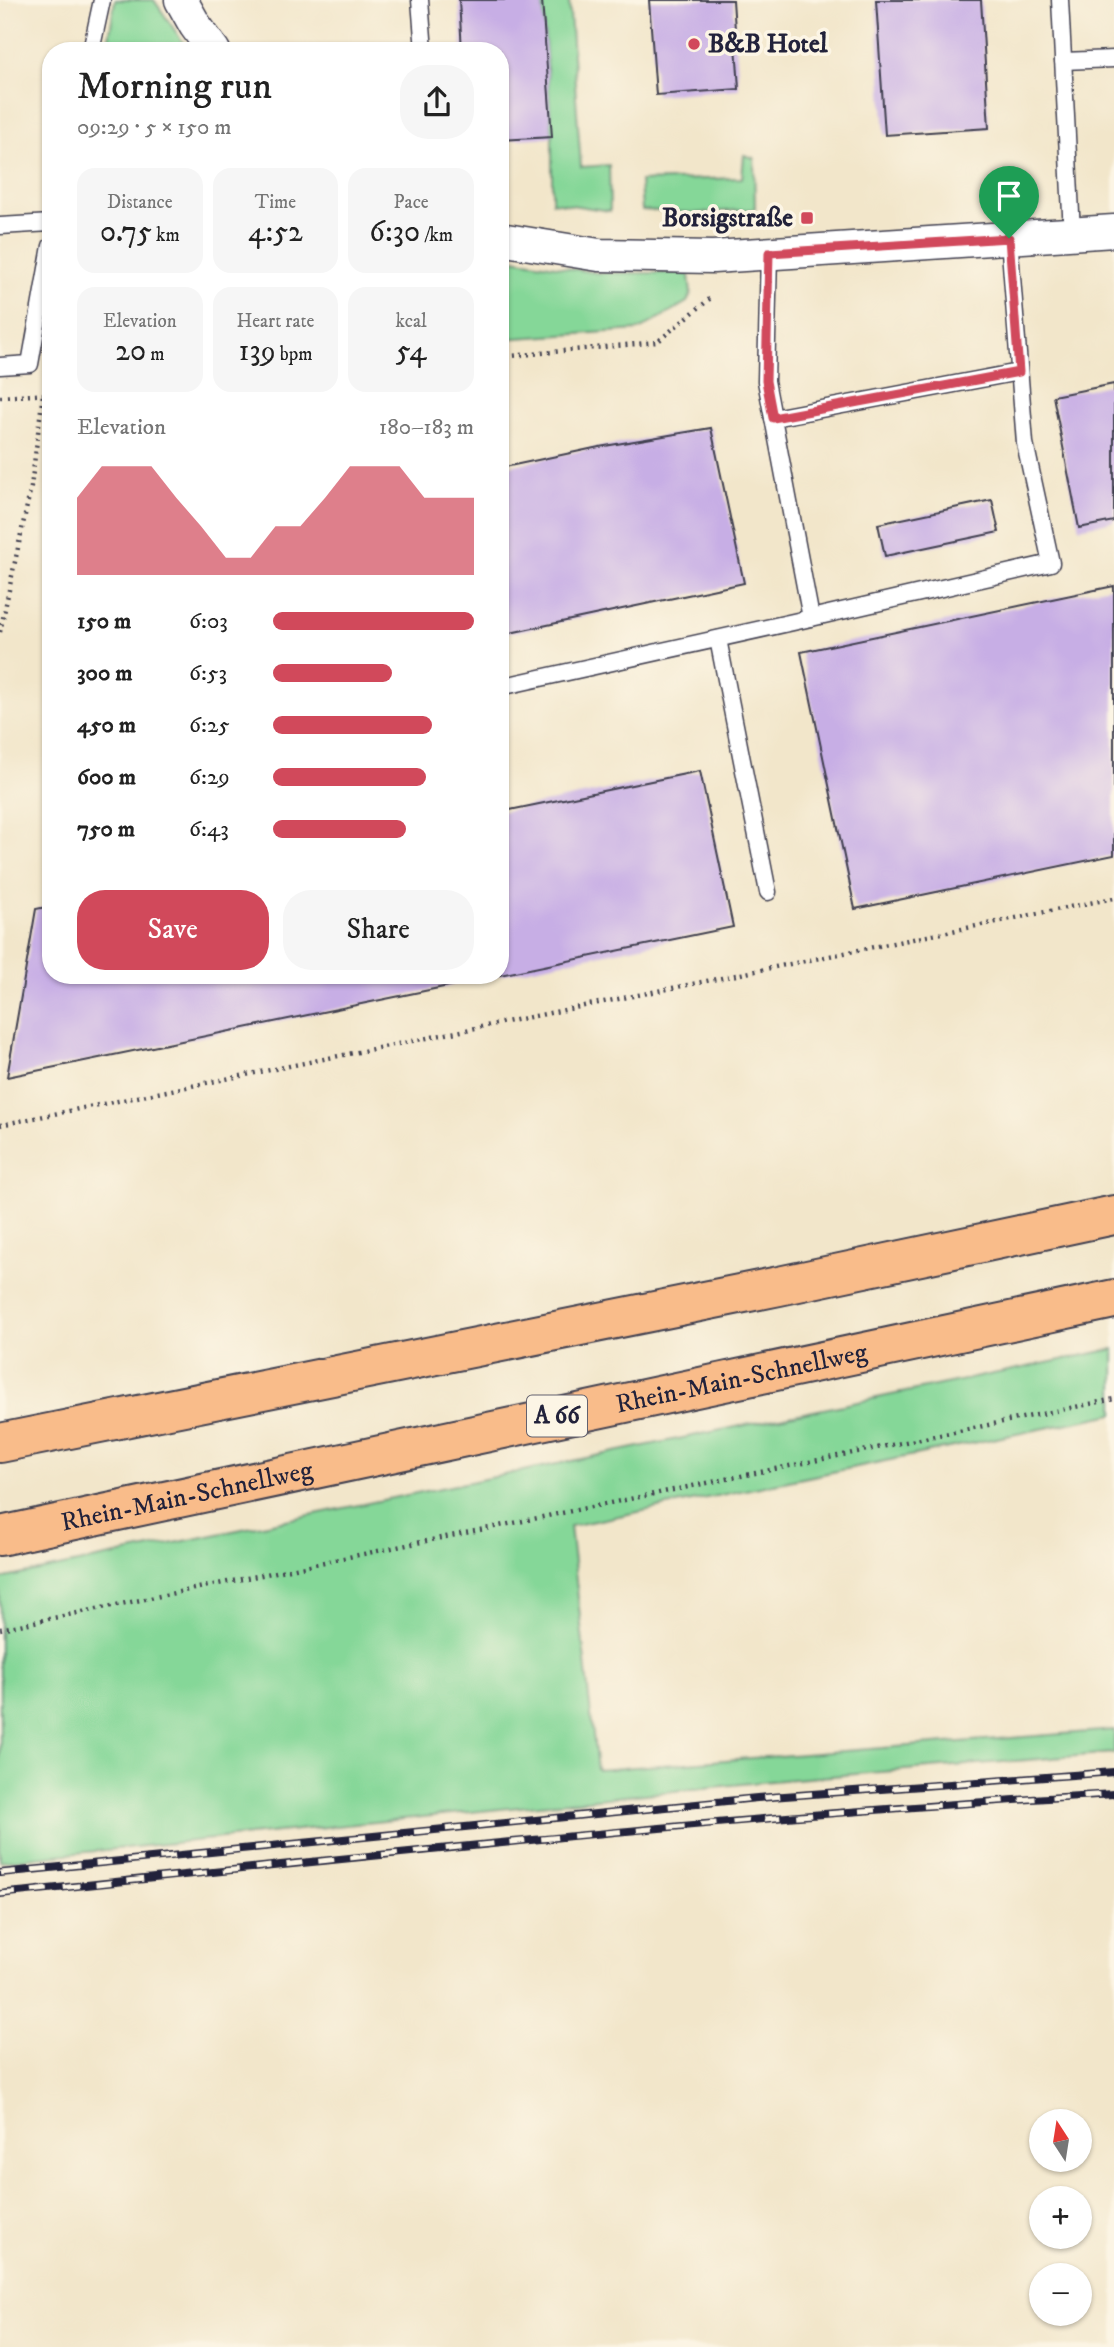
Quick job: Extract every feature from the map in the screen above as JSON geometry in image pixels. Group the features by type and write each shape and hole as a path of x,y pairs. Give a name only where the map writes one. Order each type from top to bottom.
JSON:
{"highway":[{"path":"0,1443 779,1286 1114,1215"},
{"name":"Rhein-Main-Schnellweg","path":"0,1535 1114,1299"}],"street":[{"path":"181,0 207,42"},
{"path":"509,240 609,255 713,257 1114,230"}],"lane":[{"path":"93,42 102,0"},
{"path":"419,0 423,42"},
{"path":"1060,0 1072,233"},
{"path":"1063,61 1114,59"},
{"path":"0,226 42,224"},
{"path":"509,685 1051,564 1025,443 1009,238"},
{"path":"769,253 766,381 811,618"},
{"path":"0,366 30,364 42,297"},
{"path":"773,418 1019,372"},
{"path":"718,639 768,892"}],"path":[{"path":"509,356 657,342 712,297"},
{"path":"0,397 42,394"},
{"path":"0,632 31,487 42,402"},
{"path":"0,1125 1114,898"},
{"path":"0,1629 1114,1399"}],"green space":[{"path":"115,0 154,0 183,42 108,42"},
{"path":"542,0 569,0 581,167 609,165 610,211 552,202 552,137"},
{"path":"744,155 754,158 755,209 698,213 642,210 640,181 742,178"},
{"path":"509,258 598,273 689,275 691,294 687,302 639,330 509,338"},
{"path":"1114,1349 1114,1414 570,1526 597,1770 1114,1730 1114,1753 771,1781 0,1861 0,1579"}],"building":[{"path":"459,0 542,0 552,137 509,139 509,42 461,42"},
{"name":"B&B Hotel","path":"649,0 733,0 739,89 656,95"},
{"path":"876,0 981,0 989,128 885,135"},
{"path":"1114,384 1114,521 1079,528 1053,396"},
{"path":"711,428 744,583 509,633 509,466"},
{"path":"992,500 999,532 885,556 878,524"},
{"path":"1114,586 1114,855 855,909 801,652"},
{"path":"700,771 733,927 509,973 509,810"},
{"path":"42,908 42,984 458,984 7,1077 36,909"}],"railway":[{"path":"0,1873 757,1798 1114,1772"},
{"path":"0,1894 696,1825 1114,1794"}],"place":[{"name":"B&B Hotel","path":"694,44"},
{"name":"Borsigstraße","path":"807,218"}],"route":[{"path":"1009,238 1019,372 773,418 766,381 769,253 1009,238"}]}
